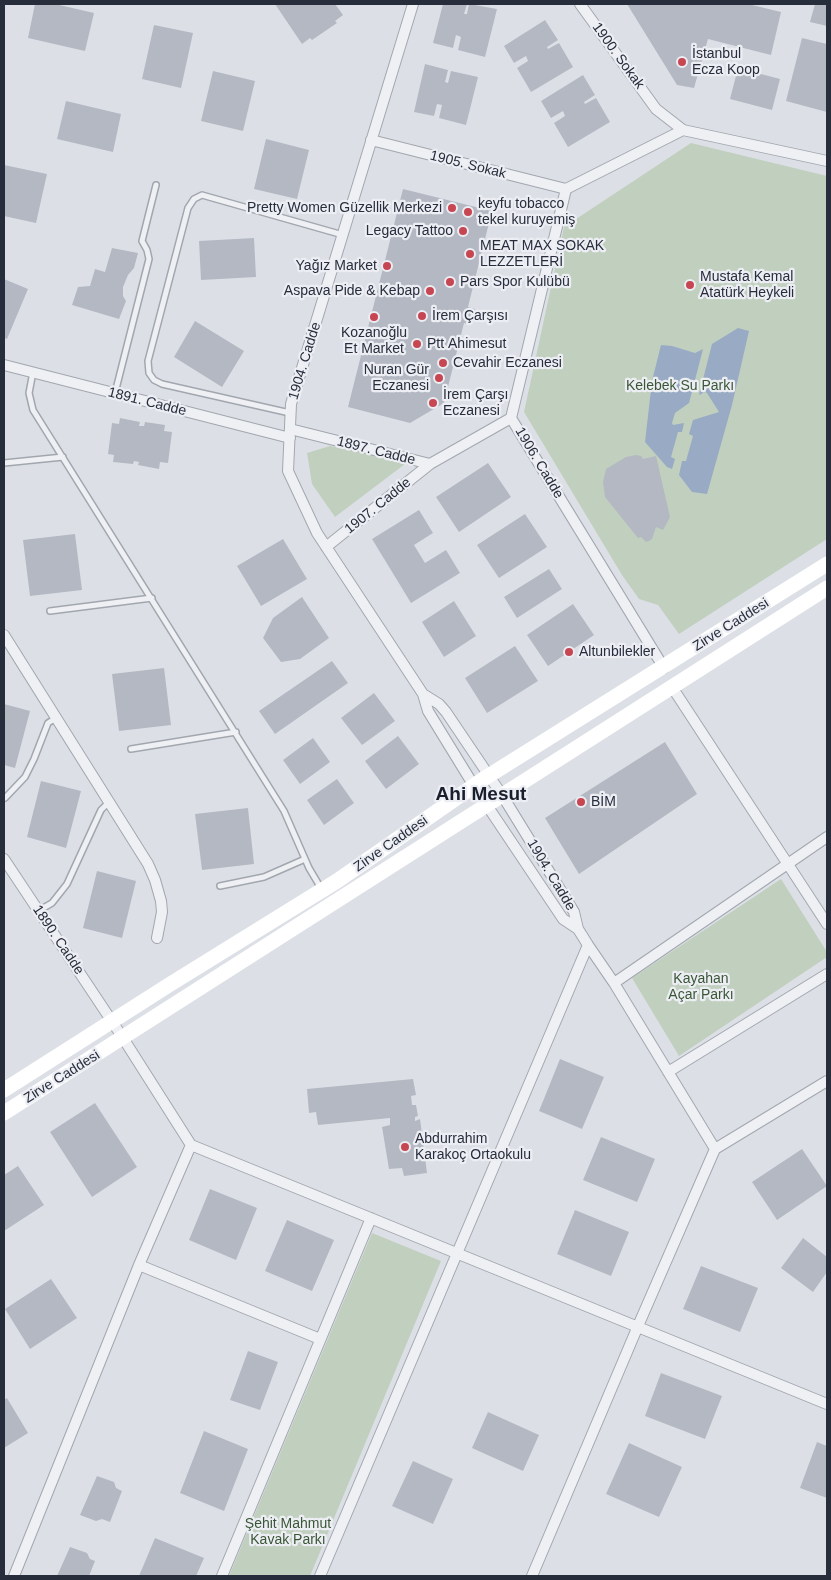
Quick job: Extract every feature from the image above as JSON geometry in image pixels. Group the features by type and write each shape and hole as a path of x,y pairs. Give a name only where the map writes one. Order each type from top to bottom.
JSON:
{"main road":[{"name":"Zirve Caddesi","path":"4,1090 322,890 474,786 827,564"},
{"name":"Zirve Caddesi","path":"4,1113 827,588"}],"street":[{"name":"1904. Cadde","path":"413,4 291,404 288,470 317,533 423,694 428,711 486,805 562,919 578,929"},
{"name":"1900. Sokak","path":"580,4 656,109 683,130"},
{"path":"566,190 683,130 827,161"},
{"name":"1905. Sokak","path":"371,140 566,190"},
{"name":"1906. Cadde","path":"566,190 511,418 664,668"},
{"name":"1891. Cadde","path":"4,365 115,394 290,434"},
{"name":"1897. Cadde","path":"290,434 430,464 511,418"},
{"name":"1907. Cadde","path":"326,548 430,464"},
{"path":"4,636 148,864 162,901 157,938"},
{"path":"672,687 827,924"},
{"name":"1904. Cadde","path":"423,694 439,704 446,712 490,776 574,912 578,929"},
{"path":"614,983 827,837"},
{"name":"1890. Cadde","path":"4,859 112,1021 191,1145"},
{"path":"578,929 614,983 715,1149"},
{"path":"320,1576 588,945"},
{"path":"668,1072 827,974"},
{"path":"532,1576 715,1149 827,1081"},
{"path":"14,1576 139,1265 191,1145 827,1404"},
{"path":"222,1576 371,1218"},
{"path":"139,1265 320,1340"}],"lane":[{"path":"115,394 149,259 142,241 156,185"},
{"path":"291,414 162,384 154,380 149,373 148,361 188,208 194,199 202,194 343,235"},
{"path":"33,372 29,393 29,400 33,410 284,811 305,859 322,890"},
{"path":"4,463 62,457"},
{"path":"50,611 152,598"},
{"path":"5,798 25,777 47,726 56,718"},
{"path":"130,749 236,732"},
{"path":"38,911 52,902 67,884 101,810 109,802"},
{"path":"220,886 264,877 305,859"}],"green space":[{"name":"Kelebek Su Parkı","path":"691,143 827,176 827,539 679,634 658,605 639,599 622,575 524,412 564,227"},
{"path":"330,446 400,459 405,464 335,517 312,484 307,453"},
{"name":"Kayahan Açar Parkı","path":"781,879 827,952 827,957 679,1056 632,978"},
{"name":"Şehit Mahmut Kavak Parkı","path":"372,1233 441,1261 310,1576 229,1576"}],"water":[{"path":"738,328 749,331 732,405 707,494 692,492 679,475 682,461 686,461 693,436 689,434 693,420 719,412 707,393 699,395 712,344"},
{"path":"661,345 672,346 695,353 703,349 689,403 675,413 672,423 673,425 684,423 682,432 678,432 671,457 675,459 672,469 667,467 645,442 652,381"}],"building":[{"path":"35,4 55,4 94,13 85,51 28,38"},
{"path":"275,4 335,4 343,15 335,21 337,23 312,40 310,38 302,44"},
{"path":"443,4 467,4 464,14 467,14 469,4 497,9 485,57 458,50 461,37 456,35 453,48 433,43"},
{"name":"İstanbul Ecza Koop","path":"627,4 748,4 781,12 771,55 708,39 694,88 677,85"},
{"path":"815,4 827,4 827,26 810,22"},
{"path":"545,20 558,40 547,47 548,49 559,43 573,67 531,92 517,68 528,61 526,56 514,63 504,46"},
{"path":"154,25 193,33 181,88 142,79"},
{"path":"802,38 827,44 827,112 786,101"},
{"path":"425,64 448,70 445,82 448,83 451,71 478,77 466,125 439,118 442,105 437,104 434,116 414,112"},
{"path":"738,68 780,79 772,110 730,99"},
{"path":"213,71 255,81 243,131 201,121"},
{"path":"583,75 595,95 584,102 585,104 596,98 610,122 568,147 554,123 565,116 563,111 551,118 541,101"},
{"path":"66,101 121,114 113,152 57,139"},
{"path":"266,139 309,150 297,199 254,189"},
{"path":"4,165 47,174 36,223 4,216"},
{"name":"İrem Çarşısı","path":"403,189 492,211 468,307 475,309 471,325 464,323 444,403 410,423 348,407"},
{"path":"254,238 256,277 201,280 199,241"},
{"path":"112,248 138,253 134,268 128,275 123,287 123,296 126,301 119,319 72,305 78,287 90,286 95,269 105,272"},
{"path":"4,279 28,289 7,339 4,338"},
{"path":"195,321 244,351 222,387 174,357"},
{"path":"120,418 140,422 139,426 144,426 145,422 165,425 164,431 172,432 168,463 160,462 159,469 138,465 139,462 134,461 133,464 113,462 114,455 108,454 112,423 119,424"},
{"path":"641,456 643,459 656,456 670,517 663,530 656,527 652,539 646,542 641,537 638,538 605,497 603,482 606,469 626,457"},
{"path":"488,463 511,497 459,532 436,497"},
{"path":"419,510 433,533 414,545 425,563 446,550 460,573 411,603 372,539"},
{"path":"525,514 547,547 499,578 477,545"},
{"path":"75,534 82,590 30,596 23,540"},
{"path":"283,539 307,579 261,606 237,566"},
{"path":"549,569 562,589 517,618 504,597"},
{"path":"302,597 329,638 300,659 281,662 263,638 273,618"},
{"path":"454,601 476,636 444,657 422,622"},
{"path":"573,604 594,635 548,666 527,635"},
{"path":"515,646 538,681 487,713 465,678"},
{"path":"332,661 348,683 275,734 259,711"},
{"path":"164,668 171,725 119,731 112,674"},
{"path":"374,693 395,721 362,745 341,718"},
{"path":"4,704 30,711 15,768 4,765"},
{"path":"398,736 419,764 386,789 365,761"},
{"path":"313,738 330,762 300,784 283,760"},
{"path":"665,742 697,794 579,874 545,818"},
{"path":"337,779 354,803 324,825 307,800"},
{"path":"41,781 81,791 66,848 27,837"},
{"path":"248,808 254,864 202,870 195,814"},
{"path":"97,871 136,881 122,938 83,928"},
{"path":"560,1059 604,1077 582,1129 539,1111"},
{"name":"Abdurrahim Karakoç Ortaokulu","path":"413,1079 416,1095 411,1096 412,1105 416,1105 418,1116 415,1117 415,1121 420,1119 427,1173 404,1176 402,1168 389,1169 382,1127 390,1125 390,1118 318,1125 316,1112 309,1113 307,1089"},
{"path":"95,1103 137,1167 92,1197 50,1132"},
{"path":"601,1137 655,1159 637,1202 583,1180"},
{"path":"802,1149 827,1186 777,1220 752,1182"},
{"path":"18,1166 44,1205 4,1231 4,1175"},
{"path":"210,1189 257,1208 236,1260 189,1240"},
{"path":"575,1210 629,1232 611,1276 557,1254"},
{"path":"287,1220 334,1240 312,1291 265,1271"},
{"path":"803,1238 827,1257 827,1272 813,1292 781,1268"},
{"path":"701,1266 758,1288 740,1332 683,1309"},
{"path":"51,1279 77,1318 30,1349 5,1309"},
{"path":"248,1351 278,1362 260,1410 230,1400"},
{"path":"661,1373 722,1396 705,1439 645,1416"},
{"path":"7,1398 28,1433 4,1448 4,1400"},
{"path":"488,1412 539,1435 523,1471 472,1448"},
{"path":"204,1431 248,1449 224,1511 180,1493"},
{"path":"817,1442 827,1446 827,1498 800,1488"},
{"path":"629,1443 682,1467 659,1517 606,1494"},
{"path":"413,1461 453,1479 433,1524 392,1506"},
{"path":"97,1476 114,1482 116,1488 122,1491 110,1522 102,1519 96,1521 80,1515"},
{"path":"155,1538 204,1558 196,1576 139,1576"},
{"path":"70,1547 87,1553 90,1559 95,1561 89,1576 57,1576"}],"place":[{"name":"İstanbul Ecza Koop","path":"682,62"},
{"name":"Pretty Women Güzellik Merkezi","path":"452,208"},
{"name":"keyfu tobacco tekel kuruyemiş","path":"468,212"},
{"name":"Legacy Tattoo","path":"463,231"},
{"name":"MEAT MAX SOKAK LEZZETLERİ","path":"470,254"},
{"name":"Yağız Market","path":"387,266"},
{"name":"Pars Spor Kulübü","path":"450,282"},
{"name":"Mustafa Kemal Atatürk Heykeli","path":"690,285"},
{"name":"Aspava Pide & Kebap","path":"430,291"},
{"name":"İrem Çarşısı","path":"422,316"},
{"name":"Kozanoğlu Et Market","path":"374,317"},
{"name":"Ptt Ahimesut","path":"417,344"},
{"name":"Cevahir Eczanesi","path":"443,363"},
{"name":"Nuran Gür Eczanesi","path":"439,378"},
{"name":"İrem Çarşı Eczanesi","path":"433,403"},
{"name":"Altunbilekler","path":"569,652"},
{"name":"BİM","path":"581,802"},
{"name":"Abdurrahim Karakoç Ortaokulu","path":"405,1147"}],"district":[{"name":"Ahi Mesut","path":"481,795"}]}
